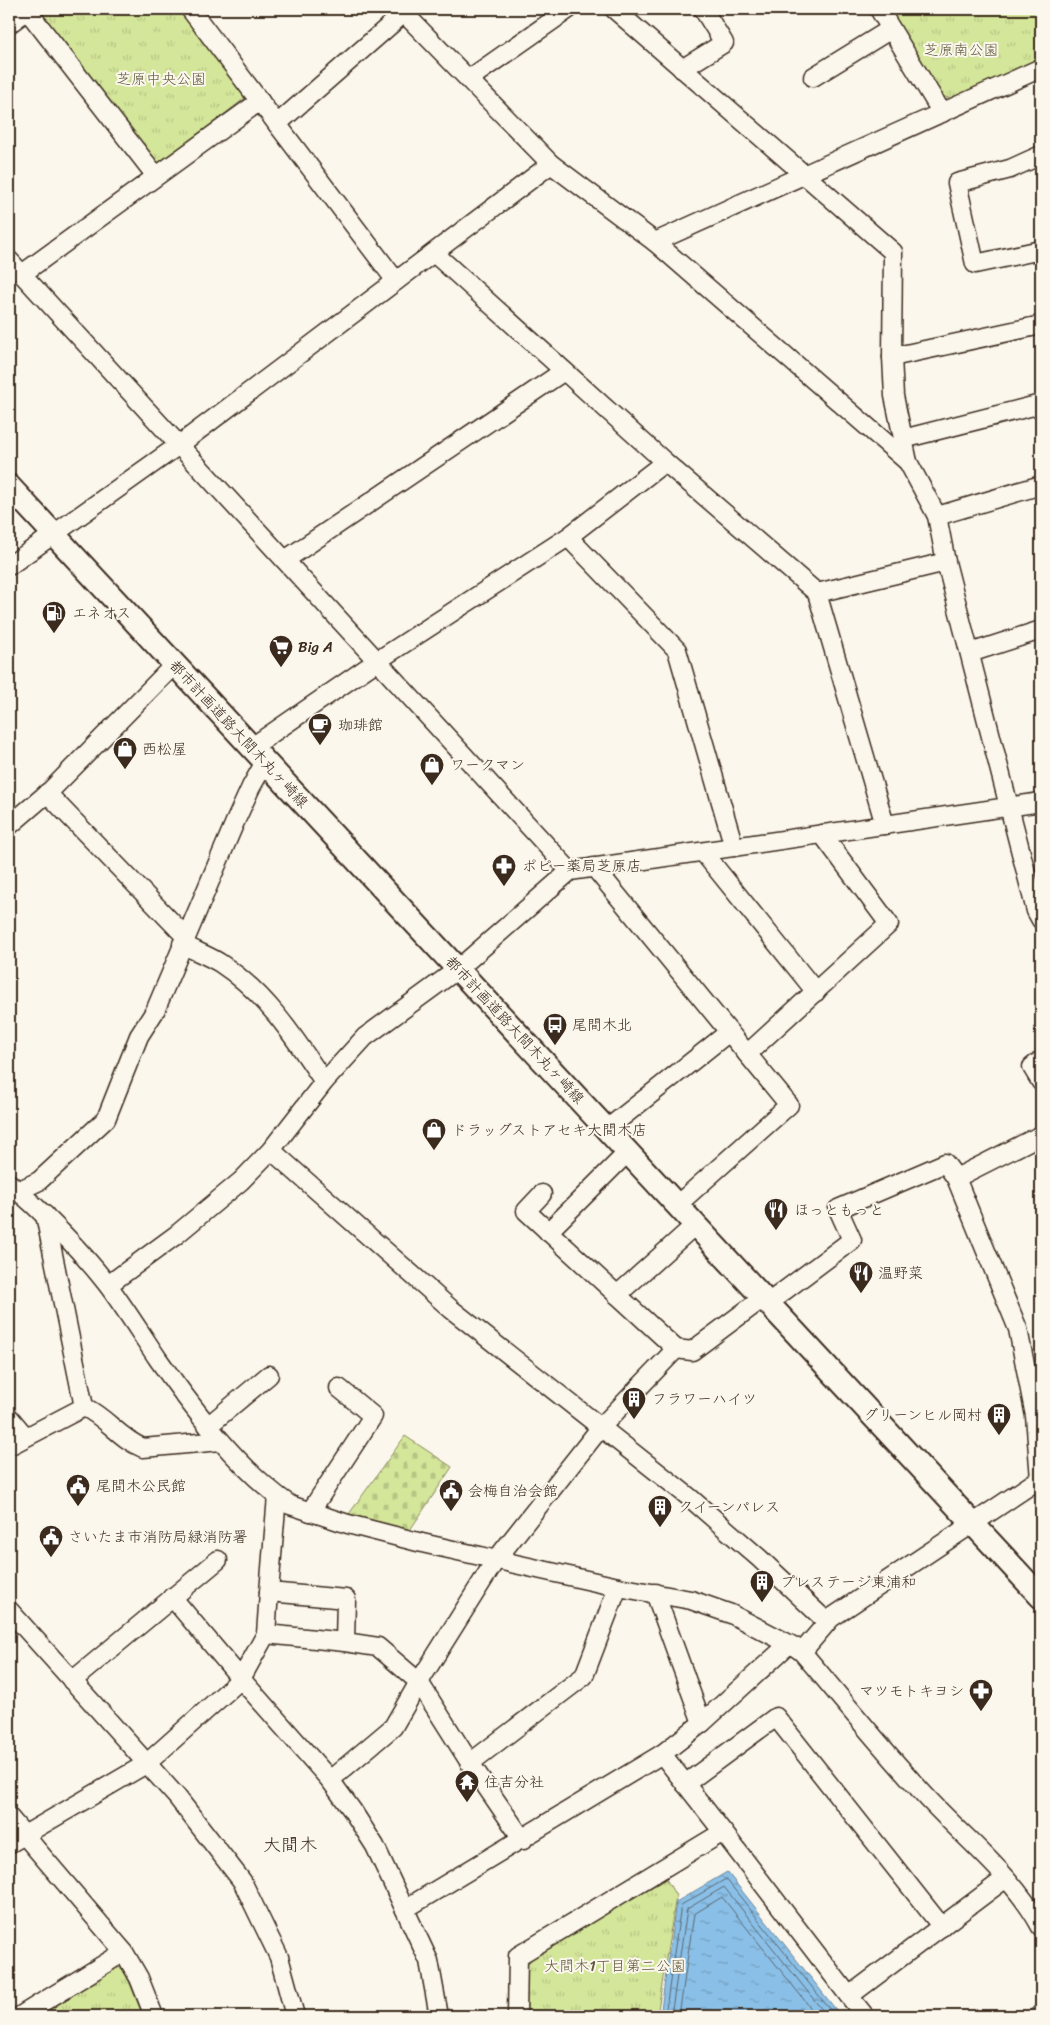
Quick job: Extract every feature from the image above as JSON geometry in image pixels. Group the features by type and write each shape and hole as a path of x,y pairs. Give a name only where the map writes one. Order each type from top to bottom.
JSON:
{"street":[{"path":"9,24 28,9 156,176"},
{"path":"190,9 396,281"},
{"path":"469,79 570,9"},
{"path":"614,9 893,252 892,357 894,396 908,462 937,516 946,562 1010,807 1034,876 1036,911 1041,920"},
{"path":"682,69 724,44 703,9"},
{"path":"879,9 942,114"},
{"path":"277,124 402,11 552,164 655,242 908,462"},
{"path":"813,77 891,29"},
{"path":"655,242 1041,68"},
{"path":"22,274 260,101"},
{"path":"1041,155 1010,169 957,183 974,264 1041,250"},
{"path":"9,566 179,445 552,164"},
{"path":"434,253 665,462 817,594 885,825"},
{"path":"9,260 570,871"},
{"path":"892,357 1041,325"},
{"path":"285,560 564,371"},
{"path":"903,439 1041,404"},
{"path":"11,1186 39,1181 106,1119 139,1036 155,1011 239,813 258,755 377,661 568,537 665,462"},
{"path":"937,516 1041,485"},
{"name":"都市計画道路大間木丸ヶ崎線","path":"9,486 1041,1597"},
{"path":"568,537 677,650 734,847"},
{"path":"817,594 946,562"},
{"path":"970,654 1041,630"},
{"path":"9,826 47,793 175,664"},
{"path":"47,793 184,941 220,963 247,985 277,1014 324,1082"},
{"path":"108,1285 212,1206 241,1181 271,1150 324,1082 365,1037 458,969 570,871 1041,802"},
{"path":"747,1054 889,924 822,834"},
{"path":"702,852 816,992"},
{"path":"594,867 789,1105 677,1205"},
{"path":"607,1130 729,1032"},
{"path":"1041,1060 1032,1067 1041,1082"},
{"path":"956,1178 1041,1135"},
{"path":"271,1150 451,1309 688,1497 759,1558 826,1621"},
{"path":"548,1232 628,1152"},
{"path":"405,1909 523,1840 662,1754 796,1648 826,1621 955,1534 975,1524 1040,1479 1035,1416 1018,1329 956,1178 945,1163 838,1209 852,1240 766,1301 692,1350 676,1349 526,1211 542,1194"},
{"path":"11,1186 44,1215 108,1285 208,1426 277,1496 290,1505 375,1531 495,1561 691,1600 717,1608 796,1648 922,1792 990,1858 1034,1914 1041,1927"},
{"path":"44,1215 84,1407"},
{"path":"617,1295 695,1225"},
{"path":"330,1780 393,1727 495,1561 601,1427 676,1349"},
{"path":"208,1426 269,1375"},
{"path":"310,1512 373,1416 339,1388"},
{"path":"9,1446 84,1407"},
{"path":"84,1407 93,1411 132,1443 143,1448 221,1441"},
{"path":"9,1417 25,1436"},
{"path":"9,1844 146,1764 241,1679 266,1634 277,1496"},
{"path":"72,1681 218,1560"},
{"path":"470,1763 584,1676 618,1587"},
{"path":"269,1592 346,1599 345,1642"},
{"path":"655,1593 702,1723"},
{"path":"172,1598 330,1780 375,1846 428,1961 439,2016"},
{"path":"9,1610 177,1797 242,1881 279,1957 295,2016"},
{"path":"266,1634 378,1647 419,1682 470,1763 523,1840"},
{"path":"685,1784 776,1717 942,1927"},
{"path":"662,1754 865,2016"},
{"path":"9,1817 124,1952 139,1978 154,2016"},
{"path":"517,2016 518,1956 723,1832"},
{"path":"849,1996 1006,1878"},
{"path":"20,2016 124,1952"}],"green space":[{"name":"芝原中央公園","path":"45,9 179,9 244,92 244,99 162,162 154,163 41,18 41,12"},
{"name":"芝原南公園","path":"889,9 1041,9 1041,57 953,99 941,96"},
{"path":"405,1436 452,1467 410,1530 349,1514"},
{"name":"大間木1丁目第二公園","path":"666,1879 676,1896 657,2016 531,2016 527,2013 526,1967 534,1955"},
{"path":"116,1967 124,1969 143,2016 51,2016 50,2010"}],"water":[{"path":"727,1872 841,2016 660,2016 676,1902"}],"place":[{"name":"エネオス","path":"54,634"},
{"name":"Big A","path":"281,668"},
{"name":"珈琲館","path":"320,746"},
{"name":"西松屋","path":"125,770"},
{"name":"ワークマン","path":"432,786"},
{"name":"ポピー薬局芝原店","path":"504,887"},
{"name":"尾間木北","path":"555,1046"},
{"name":"ドラッグストアセキ大間木店","path":"434,1151"},
{"name":"ほっともっと","path":"776,1231"},
{"name":"温野菜","path":"861,1294"},
{"name":"フラワーハイツ","path":"634,1420"},
{"name":"グリーンヒル岡村","path":"999,1436"},
{"name":"尾間木公民館","path":"78,1507"},
{"name":"会梅自治会館","path":"451,1512"},
{"name":"クイーンパレス","path":"660,1528"},
{"name":"さいたま市消防局緑消防署","path":"51,1558"},
{"name":"プレステージ東浦和","path":"762,1603"},
{"name":"マツモトキヨシ","path":"981,1712"},
{"name":"住吉分社","path":"467,1803"}],"district":[{"name":"大間木","path":"290,1845"}]}
